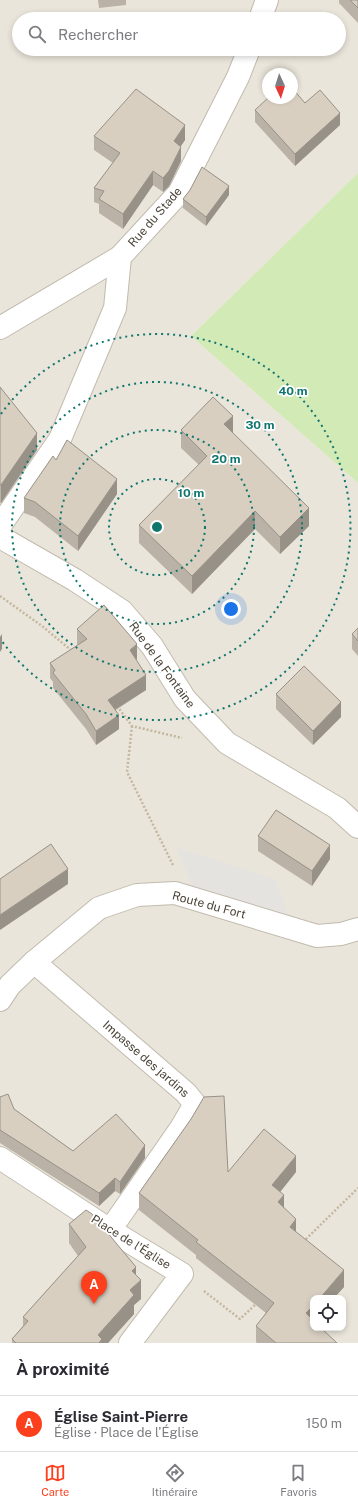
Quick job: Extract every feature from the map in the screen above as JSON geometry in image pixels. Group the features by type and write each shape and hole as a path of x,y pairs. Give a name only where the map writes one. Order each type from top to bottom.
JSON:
{"street":[{"path":"263,12 267,0"},
{"name":"Rue du Stade","path":"0,328 120,257 179,194 238,77 246,56"},
{"path":"0,526 60,439 115,308 120,257"},
{"name":"Rue de la Fontaine","path":"0,537 75,580 122,611 152,646 185,699 227,743 337,808 358,827"},
{"name":"Route du Fort","path":"3,988 99,908 137,894 175,894 317,936 341,934 358,929"},
{"name":"Impasse des jardins","path":"34,962 186,1093 195,1104 181,1128 110,1230"},
{"name":"Place de l'Église","path":"0,1158 110,1230 182,1274 130,1343"}],"path":[{"path":"0,596 42,626 76,654"},
{"path":"115,704 132,726 179,738 227,743"},
{"path":"132,726 127,772 174,866 165,894"},
{"path":"298,1247 358,1188"},
{"name":"Place de l'Église","path":"182,1274 240,1319 258,1303"}],"shaded area":[{"path":"0,0 358,0 358,173 191,336 358,483 358,1343 0,1343"},
{"path":"176,847 275,879 290,918 193,887"}],"green space":[{"path":"358,173 358,483 191,336"}],"building":[{"path":"350,0 358,0 358,8"},
{"path":"136,89 185,125 174,141 181,147 169,171 163,178 153,171 123,214 99,199 104,191 94,188 120,153 94,136"},
{"path":"320,90 340,113 295,154 255,110 262,104 298,104 298,95 305,103"},
{"path":"202,167 229,186 206,217 183,199 190,190"},
{"path":"0,387 37,433 1,485 0,485"},
{"path":"213,397 233,416 224,424 309,508 280,537 255,511 192,576 139,525 207,456 181,430"},
{"path":"67,440 117,479 78,536 35,502 24,498 53,456 56,460"},
{"path":"104,605 137,644 130,650 146,675 108,700 119,715 96,731 86,714 53,673 55,670 50,663 87,639 77,629"},
{"path":"358,628 358,641 352,634"},
{"path":"304,666 341,702 313,731 276,694"},
{"path":"276,810 330,845 312,871 258,836"},
{"path":"51,844 68,869 0,915 0,879"},
{"path":"8,1094 14,1109 73,1151 116,1114 145,1145 120,1182 115,1178 99,1193 0,1130 0,1097"},
{"path":"224,1096 228,1172 264,1129 296,1156 272,1185 284,1195 278,1202 296,1219 290,1227 344,1270 323,1295 310,1295 310,1309 306,1313 310,1317 310,1331 324,1331 337,1343 276,1343 256,1326 274,1303 196,1242 198,1240 139,1193 191,1119 204,1097"},
{"path":"86,1210 92,1214 136,1267 132,1271 141,1280 130,1290 134,1295 98,1335 102,1339 99,1343 16,1343 12,1339 28,1321 23,1317 86,1247 69,1224"}],"place":[{"name":"Église Saint-Pierre","path":"94,1304"}]}
